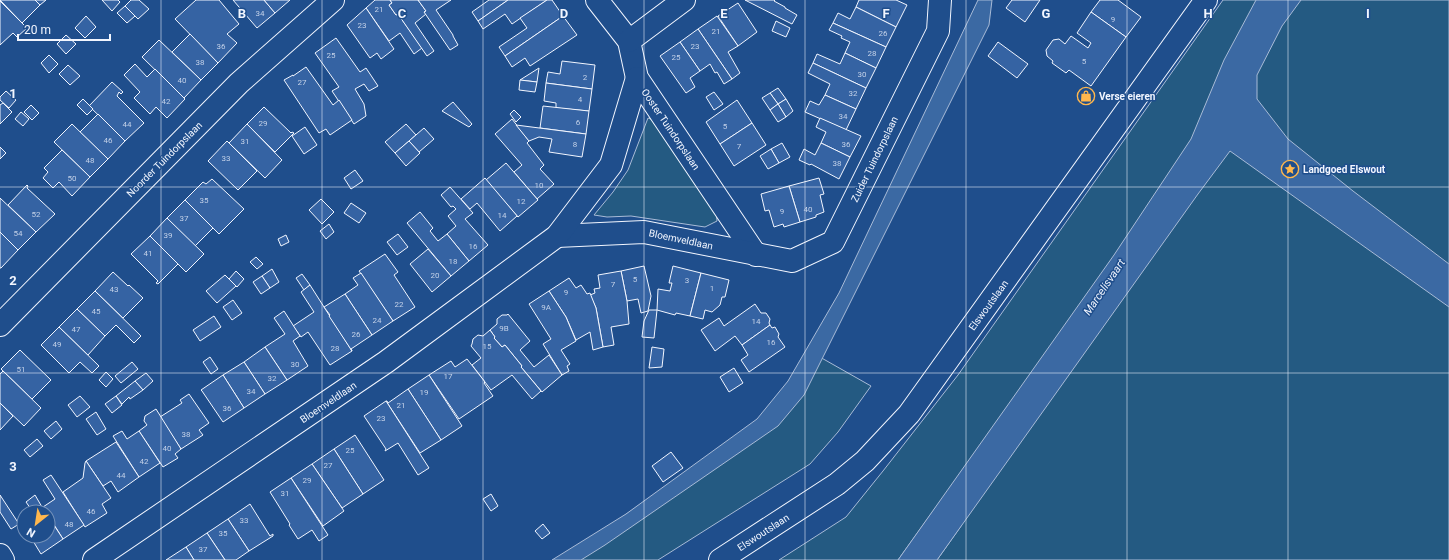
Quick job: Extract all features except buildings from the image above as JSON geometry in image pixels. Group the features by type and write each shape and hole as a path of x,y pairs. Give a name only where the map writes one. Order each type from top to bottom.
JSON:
{"street":[{"name":"Noorder Tuindorpslaan","path":"0,325 239,83 333,0"},
{"name":"Ooster Tuindorpslaan","path":"597,0 629,41 637,78 756,255"},
{"path":"629,41 684,0"},
{"name":"Zuider Tuindorpslaan","path":"756,255 792,261 833,242 938,31 940,0"},
{"name":"Elswoutslaan","path":"720,560 837,484 865,461 909,414 1206,0"},
{"name":"Bloemveldlaan","path":"94,560 386,362 557,236 611,165 637,78"},
{"name":"Bloemveldlaan","path":"557,236 644,232 756,255"},
{"path":"0,555 3,560"}],"shaded area":[{"name":"Landgoed Elswout","path":"1223,0 1449,0 1449,560 937,560 961,526 936,507 898,560 779,560 846,517 883,471 958,375"},
{"path":"648,118 656,121 716,208 717,221 705,227 631,216 607,217 594,215 613,192 628,170"},
{"path":"811,352 871,386 838,432 810,464 658,560 561,560 768,415"}],"water":[{"path":"978,0 992,0 989,25 804,395 778,426 605,545 581,560 552,560 626,514 757,419 788,381 839,293"},
{"name":"Marcelisvaart","path":"1256,0 1301,0 1282,26 1257,75 1257,99 1288,139 1353,191 1449,264 1449,307 1230,151 937,560 898,560 1114,255 1191,139 1224,60"}],"place":[{"name":"Verse eieren","path":"1086,96"},
{"name":"Landgoed Elswout","path":"1290,169"}]}
